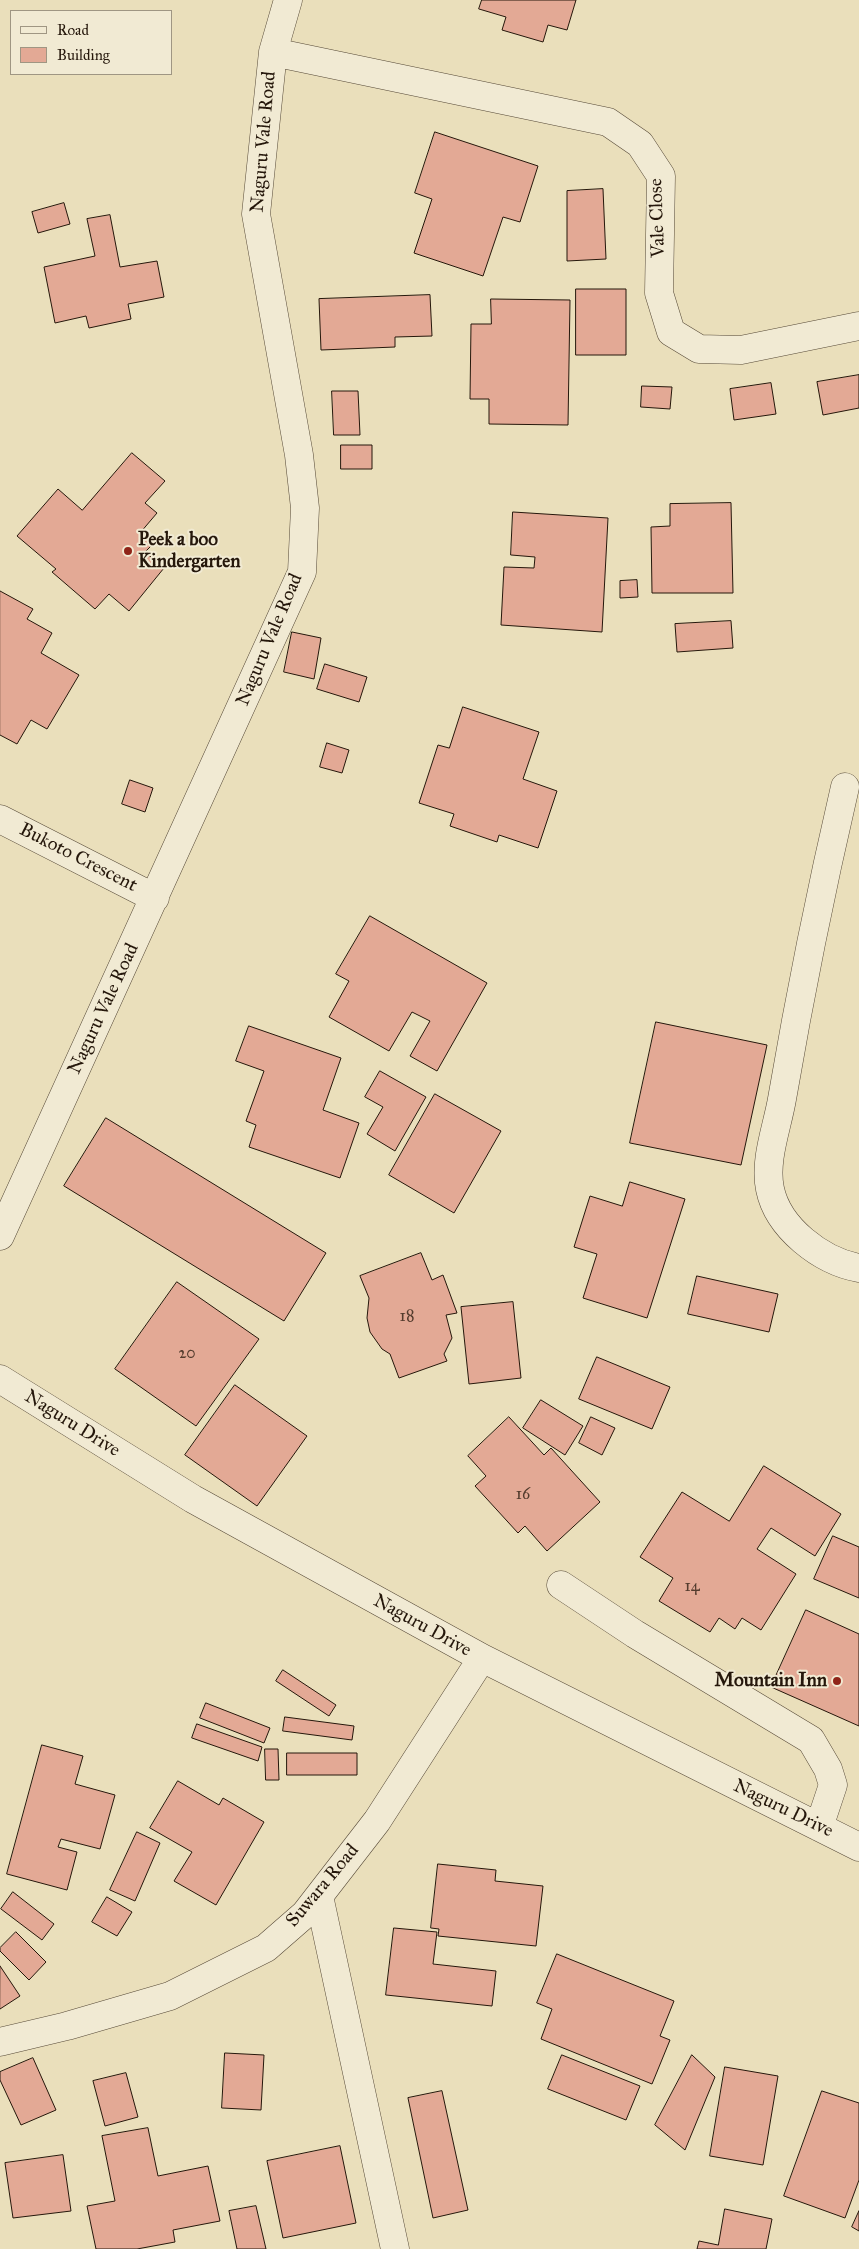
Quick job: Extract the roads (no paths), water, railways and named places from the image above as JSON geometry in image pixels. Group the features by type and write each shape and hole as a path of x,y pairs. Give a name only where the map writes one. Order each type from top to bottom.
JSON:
{"street":[{"name":"Naguru Vale Road","path":"0,1236 302,572 305,508 299,455 256,214 272,52 288,0"},
{"name":"Vale Close","path":"272,52 608,122 640,144 661,176 659,294 671,332 699,349 741,350 859,326"},
{"path":"846,787 820,893 770,1159 770,1188 779,1216 799,1237 823,1253 859,1268"},
{"name":"Bukoto Crescent","path":"0,819 155,898"},
{"name":"Naguru Drive","path":"0,1379 193,1499 482,1658 859,1847"},
{"path":"561,1585 635,1634 811,1740 828,1769 833,1785 819,1827"},
{"name":"Suwara Road","path":"0,2042 68,2026 170,1996 266,1948 305,1914 377,1821 482,1658"},
{"path":"319,1896 395,2249"}],"place":[{"name":"Peek a boo Kindergarten","path":"128,551"},
{"name":"Mountain Inn","path":"837,1681"}]}
